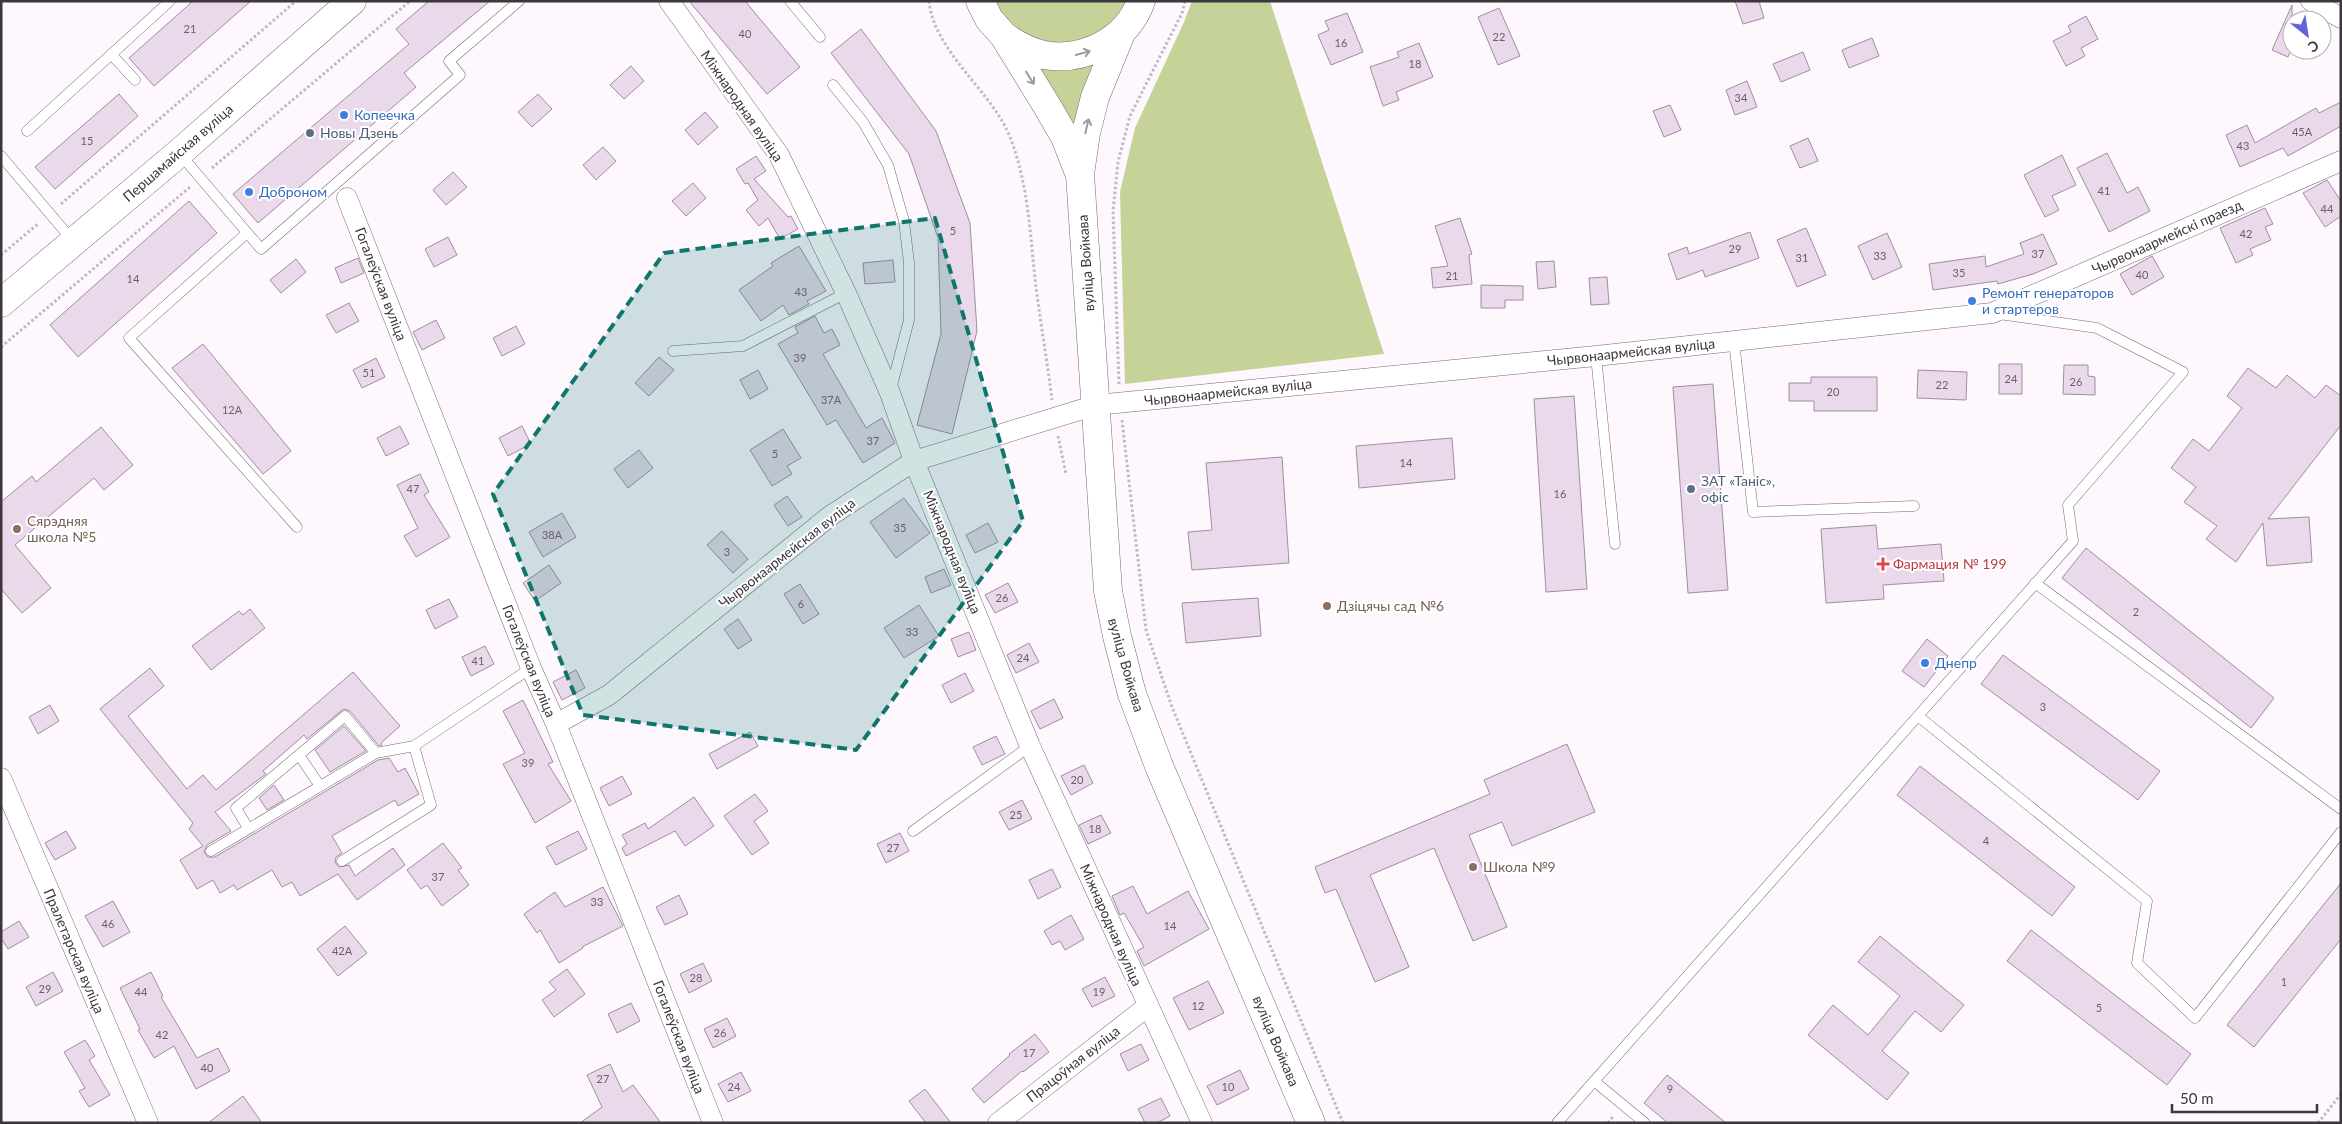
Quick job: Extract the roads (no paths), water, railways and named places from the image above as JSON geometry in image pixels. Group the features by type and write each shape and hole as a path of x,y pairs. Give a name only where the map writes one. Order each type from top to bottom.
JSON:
{"main road":[{"name":"Першамайская вуліца","path":"1,303 179,153 352,1"},
{"name":"вуліца Войкава","path":"980,1 989,19 1004,36 1065,137 1080,174"},
{"name":"вуліца Войкава","path":"1004,36 1022,48 1036,52 1064,57 1085,53 1105,44 1122,31 1141,1"},
{"name":"вуліца Войкава","path":"1122,31 1095,97 1086,132 1080,174 1108,404 1108,591 1116,636 1132,694 1159,766 1311,1123"}],"street":[{"name":"Міжнародная вуліца","path":"669,1 779,155 846,293 890,393 914,461 1030,746 1202,1123"},
{"path":"2311,1 2341,18"},
{"name":"Чырвонаармейскі праезд","path":"1992,312 2341,161"},
{"name":"Гогалеўская вуліца","path":"347,198 531,668 556,724 713,1123"},
{"name":"Чырвонаармейская вуліца","path":"556,724 609,695 830,516 914,461 1055,417 1108,404 1596,356 1992,312"},
{"name":"Пралетарская вуліца","path":"1,778 148,1123"},
{"name":"Працоўная вуліца","path":"998,1123 1148,1006"}],"lane":[{"path":"27,131 170,1"},
{"path":"179,153 261,249 460,75 449,62 519,1"},
{"path":"790,1 820,37"},
{"path":"111,54 135,80"},
{"path":"833,85 863,122 888,165 904,221 909,263 909,320 890,393"},
{"path":"1,156 73,242"},
{"path":"247,233 129,338 297,527"},
{"path":"673,351 743,346 846,293"},
{"path":"1557,1123 2073,540 2068,505 2183,372 2098,328 1992,312"},
{"path":"1734,341 1753,512 1914,506"},
{"path":"1596,356 1615,544"},
{"path":"2035,583 2341,809"},
{"path":"210,851 376,753 414,746 531,668"},
{"path":"248,828 236,808 345,716 376,753"},
{"path":"1918,716 2147,901 2137,963 2195,1018 2341,832"},
{"path":"342,861 431,805 414,746"},
{"path":"913,831 1030,746"},
{"path":"299,755 320,786"},
{"path":"1594,1081 1645,1123"}],"place":[{"name":"Копеечка","path":"344,115"},
{"name":"Новы Дзень","path":"310,133"},
{"name":"Доброном","path":"249,192"},
{"name":"Ремонт генераторов и стартеров","path":"1972,301"},
{"name":"ЗАТ «Таніс», офіс","path":"1691,489"},
{"name":"Сярэдняя школа №5","path":"17,529"},
{"name":"Фармация № 199","path":"1883,564"},
{"name":"Дзіцячы сад №6","path":"1327,606"},
{"name":"Днепр","path":"1925,663"},
{"name":"Школа №9","path":"1473,867"}]}
